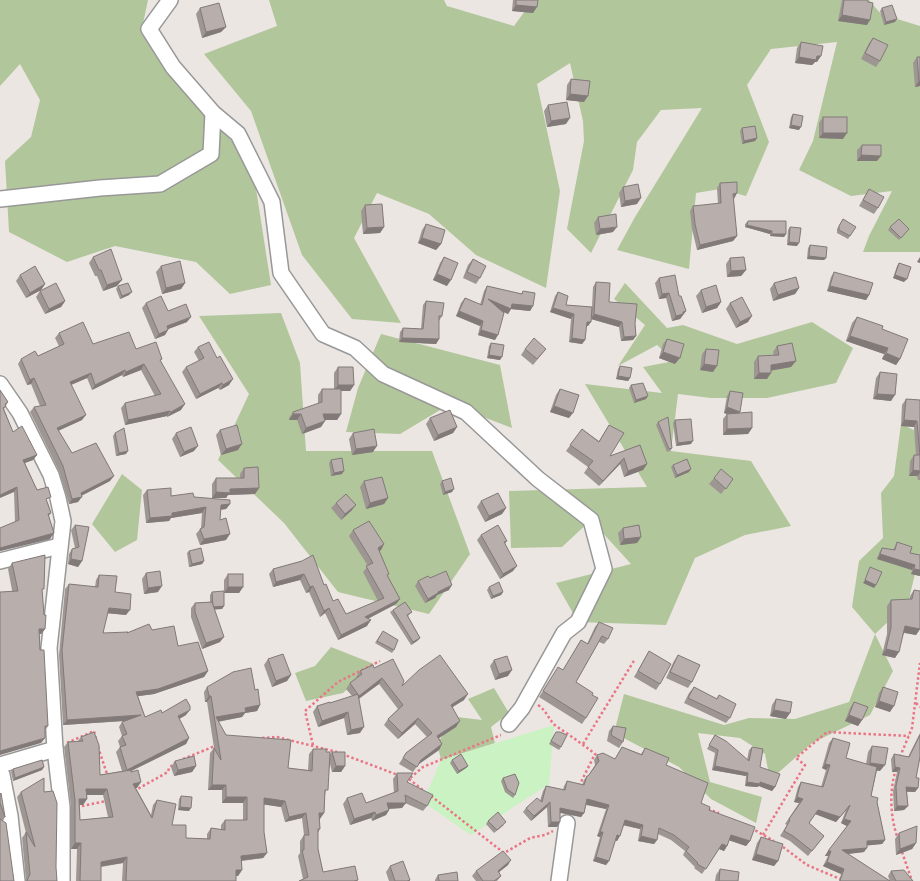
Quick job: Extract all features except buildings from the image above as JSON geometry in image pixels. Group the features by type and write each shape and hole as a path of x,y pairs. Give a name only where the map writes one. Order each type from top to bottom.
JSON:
{"street":[{"path":"170,0 149,29 173,67 213,112 238,134 272,202 281,272 323,334 355,348 383,374 466,412 538,479 591,520 604,569 578,622 564,633 522,708 509,724"},
{"path":"0,199 100,188 160,184 211,154 213,112"},
{"path":"1,386 24,421 51,475 63,522 48,648 54,749 62,808 62,881"},
{"path":"0,561 59,546"},
{"path":"0,765 54,749"},
{"path":"0,772 10,816 17,881"},
{"path":"560,881 567,824"}],"path":[{"path":"583,744 635,659"},
{"path":"313,745 305,711 338,682 380,660"},
{"path":"912,881 895,831 890,794 897,764 909,736 916,703 920,663"},
{"path":"527,698 546,711 554,725 603,760"},
{"path":"916,703 920,708"},
{"path":"410,779 424,767 505,734 509,724"},
{"path":"54,749 94,731 108,779"},
{"path":"763,835 805,765 796,758 827,732 909,736"},
{"path":"258,738 277,737 313,745 410,779 504,853 530,838 545,835 567,824"},
{"path":"128,793 166,774 174,763 208,748 223,744"},
{"path":"578,792 595,754"},
{"path":"62,808 78,807 112,799"},
{"path":"704,807 722,815"},
{"path":"745,825 777,843 807,865 845,881"}],"green space":[{"path":"0,0 148,0 141,33 165,68 252,163 271,285 230,294 196,262 115,246 67,262 9,232 5,161 31,137 40,100 20,64 0,86"},
{"path":"269,0 444,0 447,6 514,26 533,0 869,0 881,14 920,26 920,252 863,252 892,191 851,196 799,170 813,141 837,42 771,49 747,85 769,142 746,196 720,189 696,193 689,269 617,250 635,217 702,108 661,110 637,142 633,170 591,253 567,229 584,141 583,121 570,63 537,84 560,191 546,288 476,255 429,214 377,193 354,238 401,323 352,319 302,255 251,111 204,54 277,26"},
{"path":"625,283 667,328 683,325 737,344 812,322 853,348 836,383 767,398 711,398 678,394 671,451 751,461 791,526 745,535 695,558 666,625 578,622 556,583 631,564 591,520 562,547 511,548 509,491 647,487 585,384 662,393 643,367 674,361 657,345 618,366 645,325 614,299"},
{"path":"281,313 300,363 306,451 432,451 470,554 429,614 338,592 284,523 218,460 249,394 199,316"},
{"path":"381,334 500,365 512,428 450,404 400,434 346,432 358,388"},
{"path":"901,424 920,433 920,553 908,603 875,634 852,607 859,561 883,538 881,493 894,476"},
{"path":"122,474 142,490 137,540 115,552 92,524"},
{"path":"875,634 893,671 870,715 812,743 770,780 765,754 740,738 698,733 710,782 762,797 756,823 711,799 679,767 614,733 624,694 724,725 749,718 795,719 849,702"},
{"path":"331,647 374,664 343,693 306,701 295,673 315,666"},
{"path":"494,688 509,713 491,727 495,743 441,760 437,743 457,717 482,720 468,699"},
{"path":"554,725 549,784 471,835 423,802 441,760"}]}
